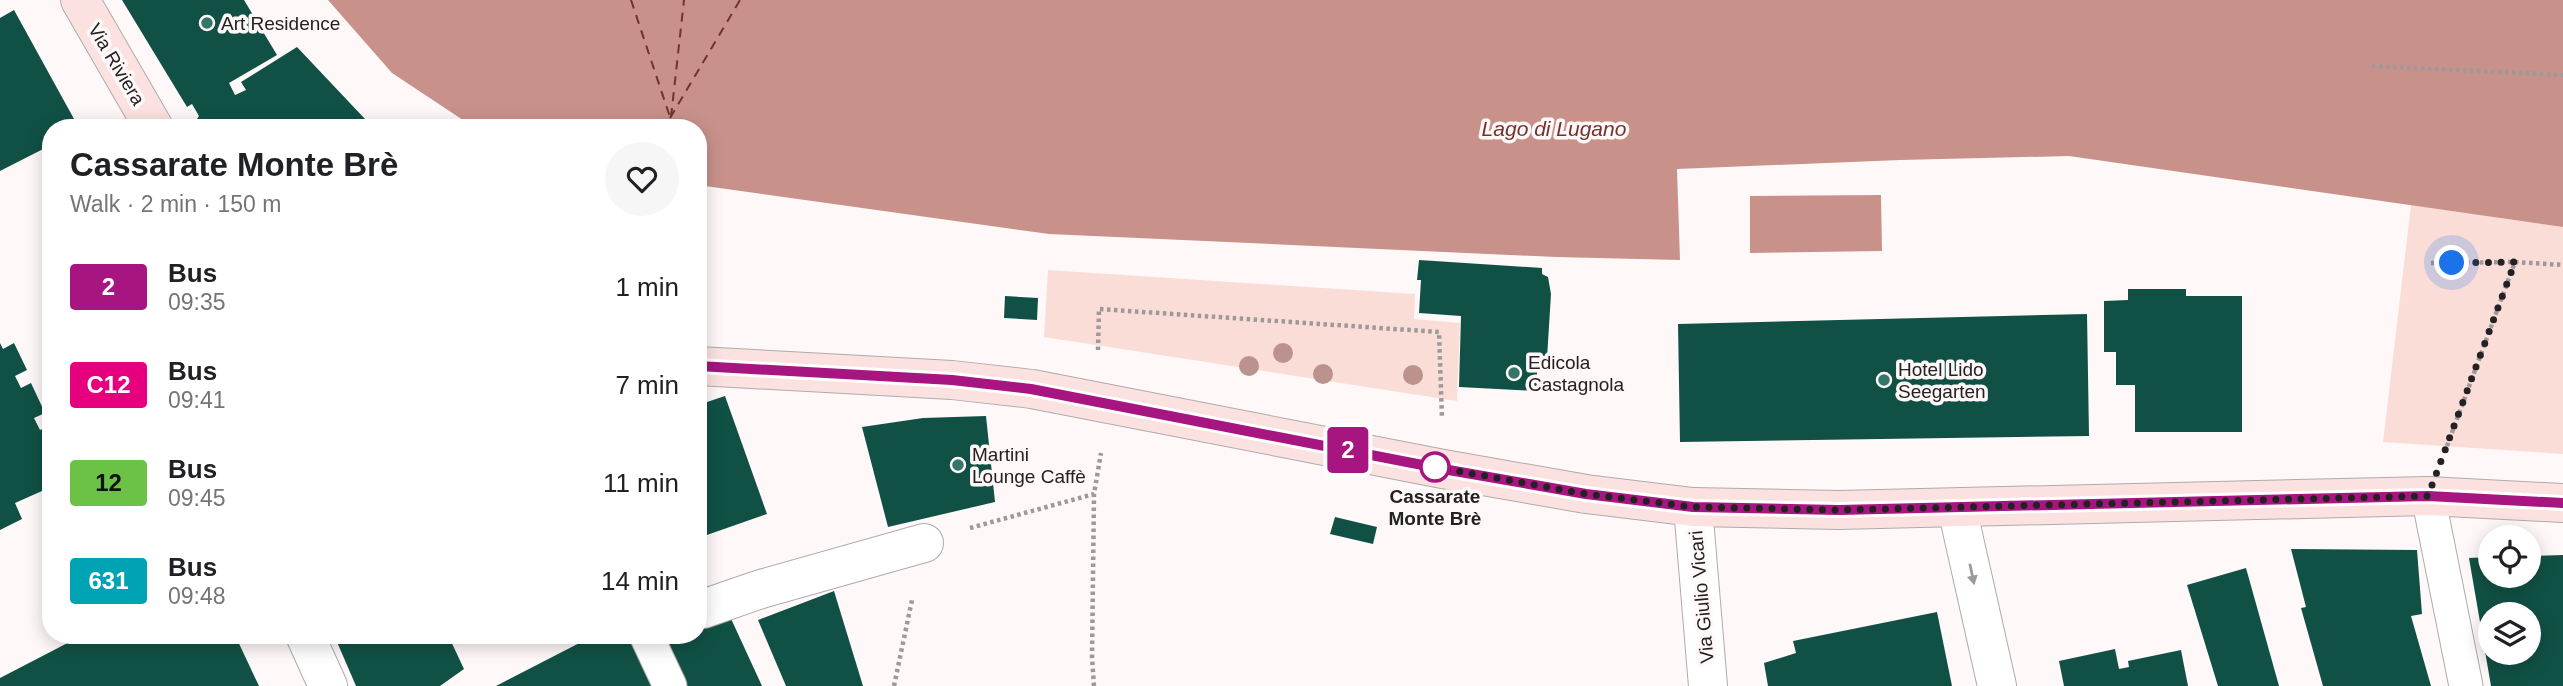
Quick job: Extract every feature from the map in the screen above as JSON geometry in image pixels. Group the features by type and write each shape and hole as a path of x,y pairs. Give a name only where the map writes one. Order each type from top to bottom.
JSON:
{"main road":[{"name":"Via Riviera","path":"80,0 149,119"},
{"path":"707,366 952,380 1031,389 1443,469 1586,494 1693,507 1839,510 2428,496 2563,503"}],"street":[{"name":"Via Giulio Vicari","path":"1693,507 1708,686"},
{"path":"1957,508 1997,686"},
{"path":"707,608 761,589 924,543"},
{"path":"309,644 328,686"}],"lane":[{"path":"2428,496 2466,686"},
{"path":"650,644 670,686"}],"path":[{"path":"2372,66 2563,75"},
{"path":"2431,263 2515,262 2563,265"},
{"path":"2428,496 2515,262"},
{"path":"1100,309 1438,332 1443,469"},
{"path":"1094,494 1094,686"}],"shaded area":[{"path":"2411,205 2563,227 2563,454 2383,442"},
{"path":"1048,270 1415,294 1414,319 1460,323 1457,401 1044,337"}],"water":[{"name":"Lago di Lugano","path":"328,0 2563,0 2563,227 2069,156 1677,169 1680,260 1556,257 1049,234 707,186 707,119 461,119 392,73"},
{"path":"1881,195 1882,251 1750,253 1750,196"}],"building":[{"path":"122,0 244,0 277,55 229,83 235,95 246,90 241,82 297,47 365,119 197,119 199,116 192,104 187,107"},
{"path":"14,10 74,119 42,119 42,150 0,171 0,18"},
{"path":"1419,260 1542,268 1542,274 1548,277 1551,294 1547,358 1537,357 1537,391 1459,387 1461,316 1419,313"},
{"path":"2128,289 2186,289 2186,296 2242,296 2242,432 2135,432 2135,385 2116,385 2116,352 2104,352 2104,301 2128,300"},
{"path":"1005,296 1038,298 1037,320 1004,318"},
{"name":"Hotel Lido Seegarten","path":"2087,314 2089,436 1680,442 1678,324"},
{"path":"0,343 3,349 14,343 27,370 15,376 21,388 31,383 42,407 42,414 34,418 40,430 42,429 42,491 15,503 22,519 0,530"},
{"path":"725,396 767,514 707,535 707,402"},
{"path":"986,416 995,502 888,527 862,427 923,418"},
{"path":"1335,517 1377,527 1373,544 1330,534"},
{"path":"2291,549 2417,550 2422,614 2411,616 2431,686 2323,686 2301,608 2306,607"},
{"path":"2563,555 2563,686 2491,686 2487,665 2541,665 2541,602 2478,602 2478,610 2469,558 2478,558 2478,588 2541,588 2541,556"},
{"path":"2246,568 2279,686 2218,686 2187,585"},
{"path":"834,591 863,686 786,686 758,620"},
{"path":"727,610 762,686 683,686 664,644 707,644 707,619"},
{"path":"1937,612 1952,686 1768,686 1764,663 1796,653 1793,641"},
{"path":"66,644 239,644 259,686 0,686 0,678"},
{"path":"338,644 452,644 464,669 440,686 356,686"},
{"path":"578,644 640,644 657,686 496,686"},
{"path":"2115,649 2119,669 2129,667 2128,661 2181,650 2188,686 2064,686 2059,661"}],"ferry route":[{"path":"631,0 670,117"},
{"path":"671,117 684,0"},
{"path":"670,118 740,0"}],"bus line":[{"name":"2","path":"707,366 952,380 1031,389 1109,402 1443,469 1586,494 1693,507 1839,510 2428,496 2563,503"}],"place":[{"name":"Art Residence","path":"207,23"},
{"name":"Edicola Castagnola","path":"1514,373"},
{"name":"Hotel Lido Seegarten","path":"1884,380"},
{"name":"Martini Lounge Caffè","path":"958,465"},
{"name":"Cassarate Monte Brè","path":"1435,467"}],"route":[{"path":"1435,467 1586,494 1693,507 1839,510 2428,496 2515,262 2452,263"}]}
